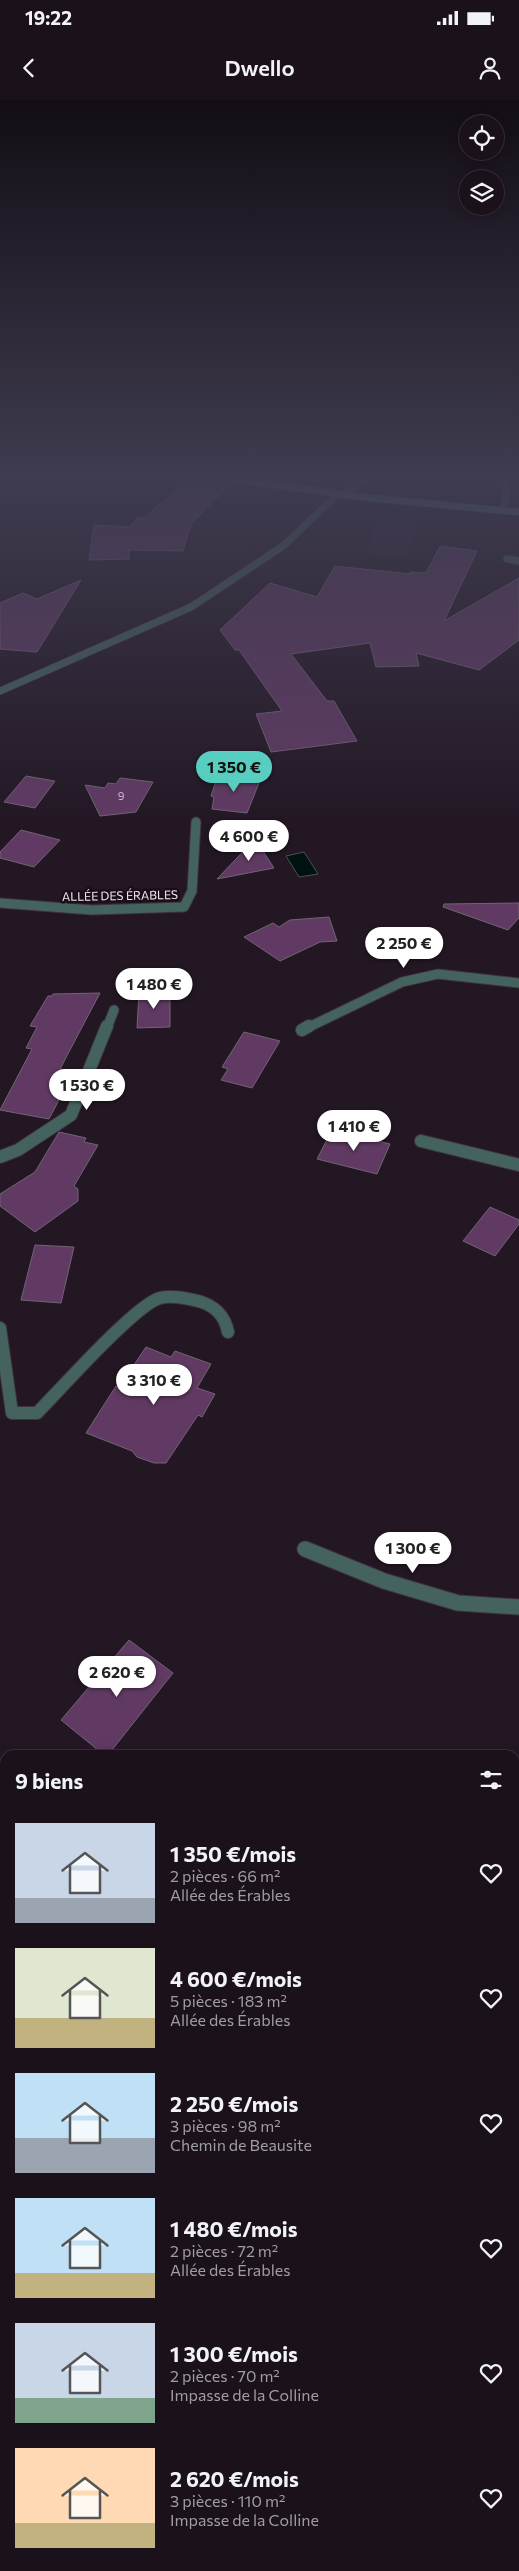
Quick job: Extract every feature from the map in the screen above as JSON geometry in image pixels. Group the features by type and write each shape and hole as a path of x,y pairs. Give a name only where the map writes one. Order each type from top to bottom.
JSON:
{"street":[{"path":"0,691 191,607 212,593"},
{"name":"ALLÉE DES ÉRABLES","path":"0,903 46,908 103,910 184,906 192,891 196,822"},
{"path":"302,1030 402,982 438,974 519,983"},
{"path":"0,1157 18,1150 71,1115 114,1010"},
{"path":"421,1141 519,1165"},
{"path":"0,1328 12,1413 37,1413 136,1315 157,1298 183,1296 208,1303 226,1320 228,1332"},
{"path":"305,1549 384,1581 458,1603 519,1607"}],"shaded area":[{"path":"304,852 318,874 299,877 286,856"}],"building":[{"path":"22,593 37,599 50,593 73,593 37,652 0,649 0,603"},
{"path":"259,593 305,593 317,597 319,593 457,593 444,621 492,593 519,593 519,640 479,670 416,653 419,666 376,667 370,643 291,654 327,701 334,701 357,741 271,752 256,714 282,711 239,650 235,650 220,630"},
{"path":"218,775 261,778 247,813 212,809 214,797 211,796"},
{"path":"26,776 55,781 35,808 4,802"},
{"path":"120,778 153,782 136,812 100,816 85,785 105,788 108,783 116,784"},
{"path":"21,830 60,840 34,867 0,858 0,852"},
{"path":"255,839 274,868 217,879"},
{"path":"519,903 519,918 508,930 443,907 444,904"},
{"path":"329,917 337,941 320,942 280,961 244,937 273,923 279,927 290,920"},
{"path":"170,991 170,1027 137,1028 139,992"},
{"path":"100,993 60,1069 74,1071 49,1119 0,1110 32,1049 26,1048 37,1027 30,1026 48,996 53,994"},
{"path":"244,1032 280,1041 252,1088 221,1080 228,1069 222,1067"},
{"path":"332,1130 390,1144 377,1174 317,1159"},
{"path":"59,1132 86,1138 84,1142 98,1145 74,1186 78,1189 78,1201 35,1232 0,1206 0,1194 35,1172"},
{"path":"490,1207 519,1220 519,1224 495,1256 463,1241"},
{"path":"35,1245 74,1247 61,1303 21,1300"},
{"path":"146,1347 171,1357 175,1351 211,1364 197,1388 215,1394 202,1417 198,1415 166,1463 154,1463 137,1457 132,1451 86,1433 116,1386 119,1387"},
{"path":"129,1640 173,1673 112,1750 98,1750 61,1720"}]}
